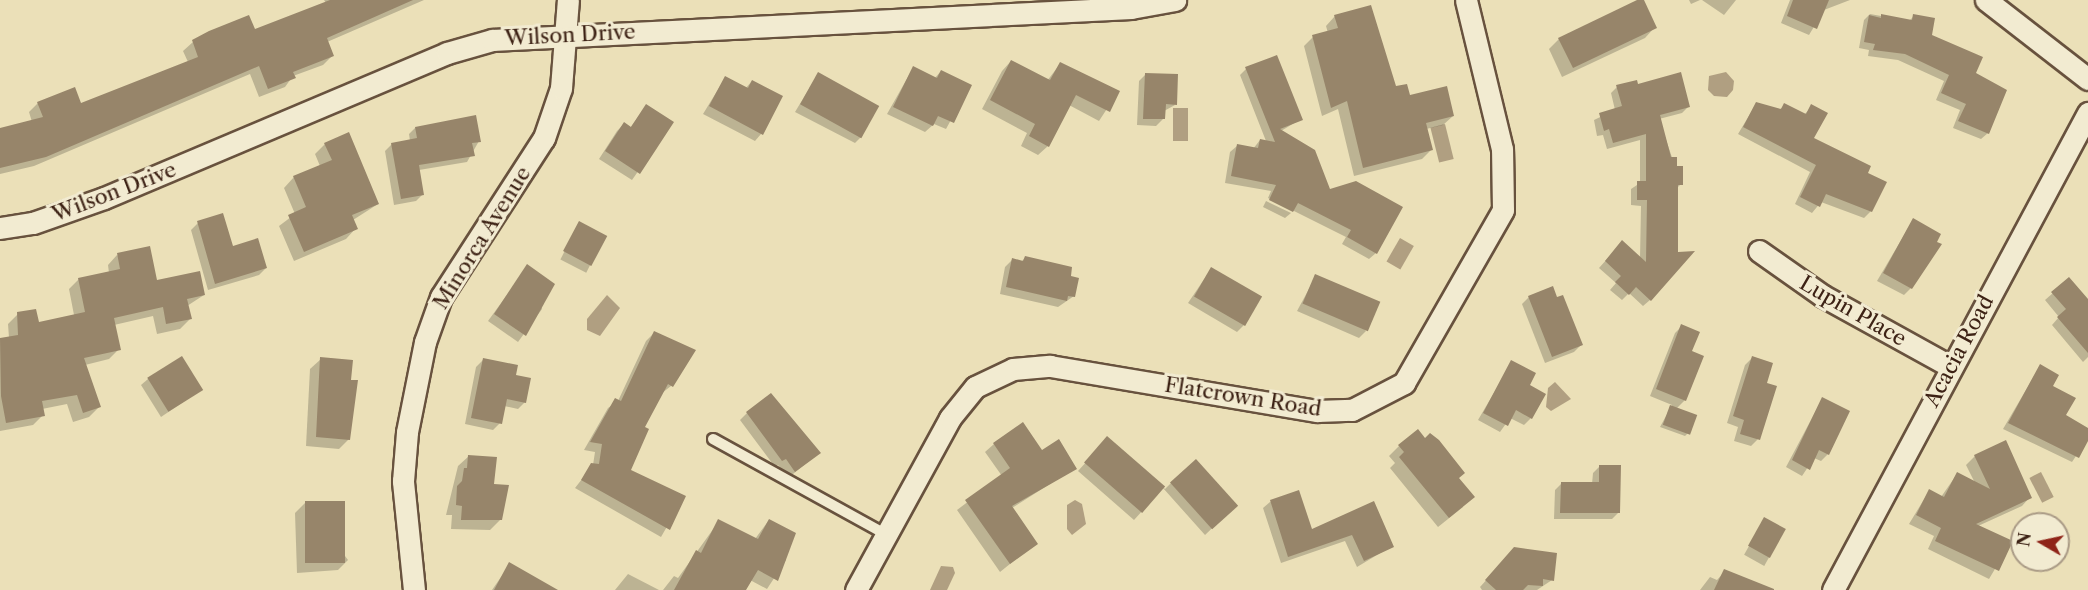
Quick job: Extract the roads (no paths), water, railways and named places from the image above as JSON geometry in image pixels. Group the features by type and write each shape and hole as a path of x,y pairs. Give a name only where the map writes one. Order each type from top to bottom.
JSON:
{"street":[{"name":"Minorca Avenue","path":"414,590 403,482 407,432 425,342 441,297 544,138 561,88 562,33 568,0"},
{"name":"Wilson Drive","path":"0,228 33,223 104,198 447,53 492,40 562,33 1131,8 1175,0"},
{"name":"Flatcrown Road","path":"856,590 950,418 975,387 1013,369 1050,366 1317,411 1352,410 1404,383 1503,210 1502,149 1466,0"},
{"path":"1986,0 2088,79"},
{"name":"Acacia Road","path":"1833,590 1950,366 2088,113"},
{"name":"Lupin Place","path":"1759,251 1822,296 1950,366"}],"lane":[{"path":"712,439 887,535"}]}
